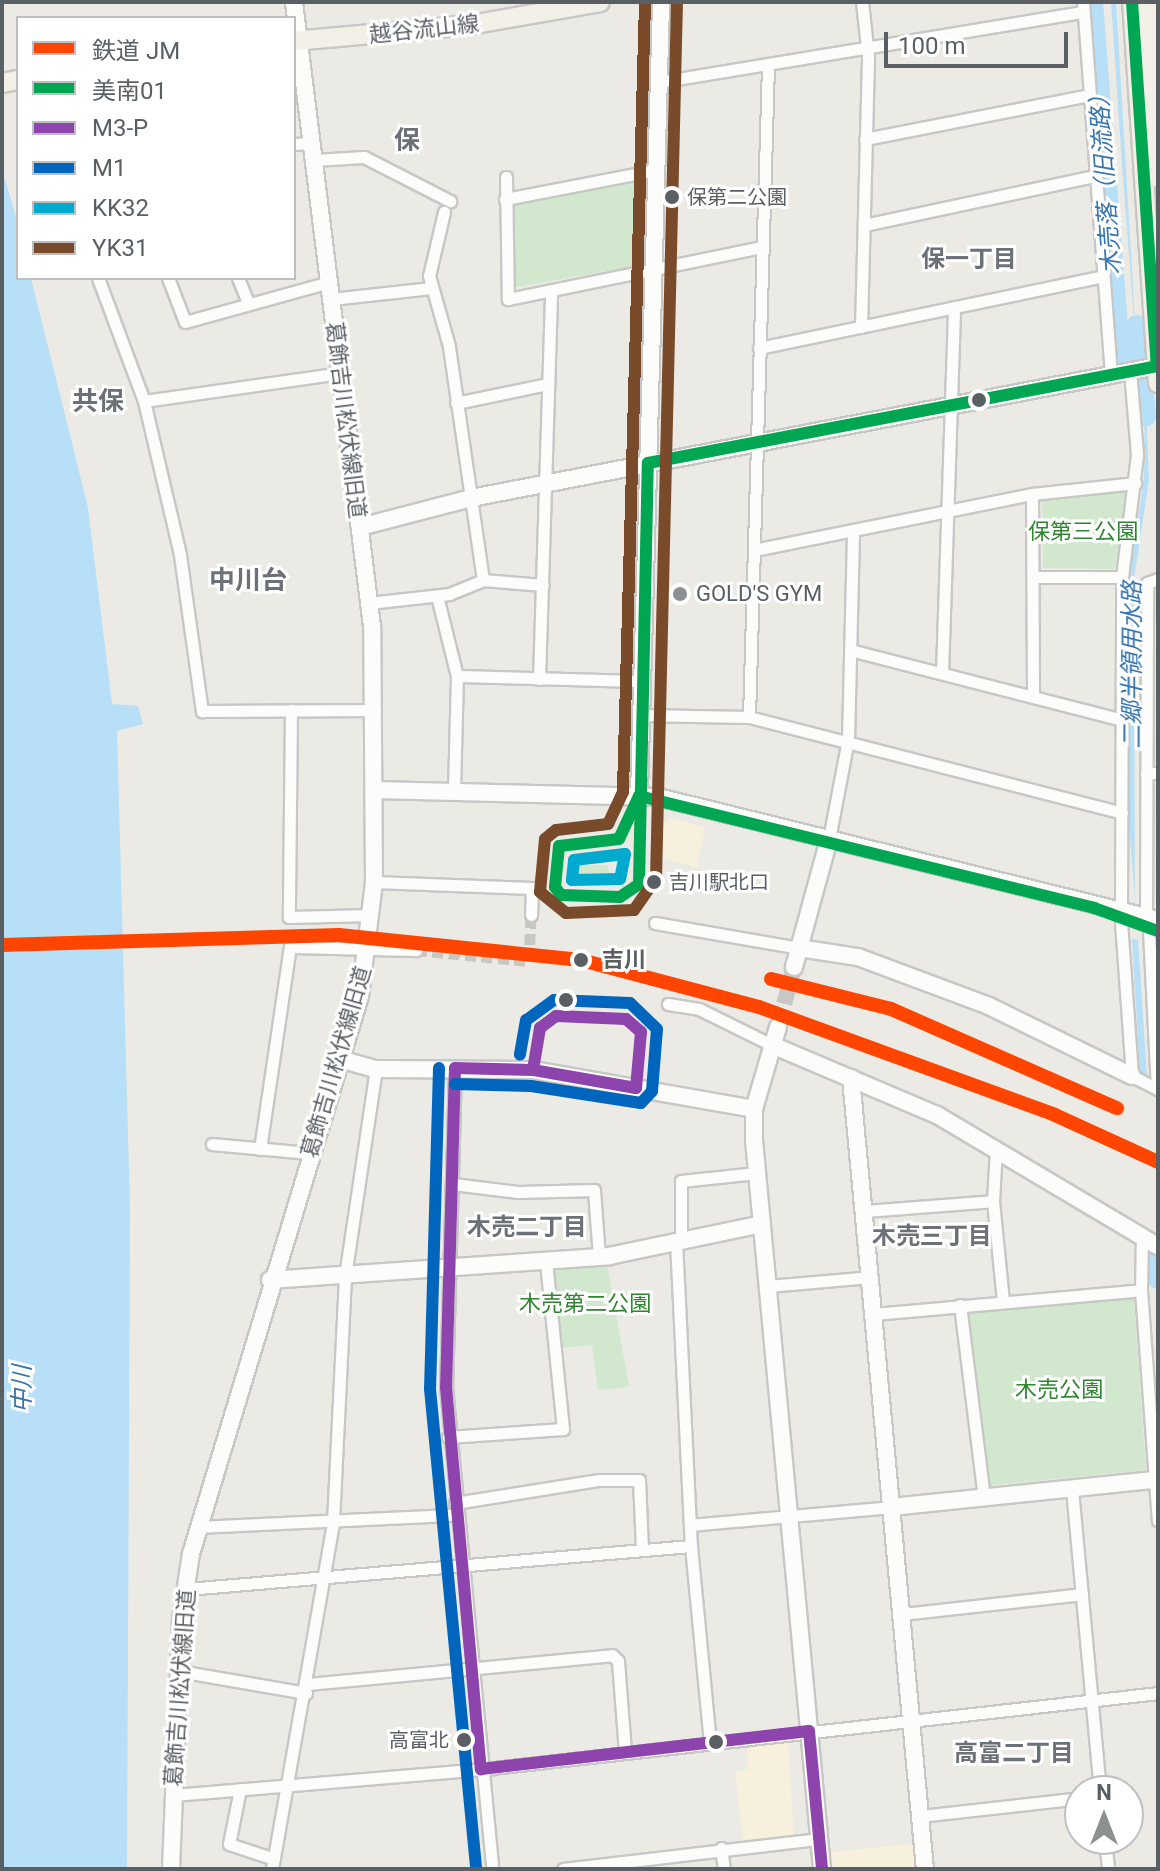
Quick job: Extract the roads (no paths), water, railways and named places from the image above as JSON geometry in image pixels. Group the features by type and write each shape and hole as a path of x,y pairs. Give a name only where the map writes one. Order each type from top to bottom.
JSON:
{"main road":[{"name":"越谷流山線","path":"296,41 492,22 600,2"},
{"path":"1132,2 1147,370"},
{"path":"1148,2 1158,167"}],"street":[{"path":"639,796 661,2"},
{"path":"861,327 868,49 862,2"},
{"path":"659,82 868,49 1083,7 1111,373"},
{"name":"葛飾吉川松伏線旧道","path":"171,1869 179,1671 197,1527 340,1059 368,947 374,882 375,710 369,603 313,151 296,41"},
{"path":"749,717 768,65"},
{"path":"865,139 1089,95"},
{"path":"296,145 313,151 364,157 447,207 431,288 445,325 483,580"},
{"path":"505,199 656,170"},
{"path":"864,225 1095,176"},
{"path":"506,177 508,299 762,247"},
{"path":"759,348 1103,276"},
{"path":"99,280 144,401 180,555 202,711 375,710"},
{"path":"169,280 185,322 248,303 330,290 431,288"},
{"path":"239,280 248,303"},
{"path":"539,679 551,290"},
{"path":"942,673 954,307"},
{"path":"360,527 471,498 546,483 1111,373 1147,370 1122,577 1121,917 1132,1076"},
{"path":"144,401 340,373"},
{"path":"456,403 548,384"},
{"path":"754,550 1032,494 1135,483"},
{"path":"1032,494 1033,696"},
{"path":"794,967 829,839 848,739 853,530"},
{"path":"1033,577 1122,577"},
{"path":"655,923 858,957 989,1006 1157,1089 1147,583 1158,579"},
{"path":"369,603 437,596 483,580 543,585"},
{"path":"437,596 457,676 454,791"},
{"path":"850,650 1122,720"},
{"path":"457,676 641,681"},
{"path":"291,710 289,917 371,915"},
{"path":"641,715 749,717 848,739 1122,813"},
{"path":"374,790 639,796 829,839 1153,924"},
{"path":"374,882 532,888 531,915"},
{"path":"260,1149 290,947 416,950"},
{"path":"668,1004 699,1009 996,1149 1158,1246"},
{"path":"778,1027 754,1109 757,1173 822,1869"},
{"path":"340,1059 376,1069 533,1070 754,1109"},
{"path":"455,1068 448,1437 492,1869"},
{"path":"240,1789 229,1844 273,1864 307,1689 333,1522 345,1276 376,1069"},
{"path":"851,1078 925,1869"},
{"path":"212,1144 309,1153"},
{"path":"996,1149 993,1201 1003,1302"},
{"path":"710,1743 691,1546 678,1240 681,1181 757,1173"},
{"path":"453,1184 518,1192 594,1190 599,1257"},
{"path":"864,1211 993,1201"},
{"path":"270,1280 599,1257 762,1224"},
{"path":"1142,1235 1141,1290 1158,1520"},
{"path":"448,1437 563,1429 546,1261"},
{"path":"768,1286 870,1277"},
{"path":"874,1314 1141,1290"},
{"path":"960,1305 984,1498"},
{"path":"197,1527 333,1522 456,1509 555,1485 639,1480 642,1549"},
{"path":"690,1525 1154,1480"},
{"path":"1072,1489 1098,1775"},
{"path":"187,1589 691,1546"},
{"path":"902,1614 1082,1594"},
{"path":"179,1671 307,1689 471,1668 612,1655 618,1661 625,1753"},
{"path":"173,1795 481,1769 1158,1693"},
{"path":"920,1816 1064,1800"},
{"path":"571,1869 645,1865 721,1848 819,1839"},
{"path":"721,1848 724,1869"}],"water":[{"path":"1111,2 1116,2 1137,356 1123,178"},
{"name":"中川","path":"2,169 16,217 16,280 31,280 88,508 112,704 138,706 143,724 117,731 130,1208 127,1869 2,1869"},
{"path":"1145,386 1149,480 1134,579 1135,899 1128,812 1129,579 1144,479"},
{"path":"1132,939 1138,940 1147,1077 1140,1075"}],"waterway":[{"name":"木売落（旧流路）","path":"1092,2 1119,355"},
{"name":"二郷半領用水路","path":"1137,326 1145,416"},
{"name":"二郷半領用水路","path":"1155,1259 1158,1278"}],"tunnel":[{"path":"416,950 529,961 531,915"},
{"path":"778,1027 794,967"}],"rail line":[{"name":"JM","path":"2,945 339,935 581,960 759,1007 1055,1115 1158,1162"},
{"name":"JM","path":"771,979 891,1009 1117,1108"}],"place":[{"name":"保第二公園","path":"672,197"},
{"name":"GOLD'S GYM","path":"680,594"},
{"name":"吉川駅北口","path":"654,882"},
{"name":"吉川","path":"581,960"},
{"name":"高富北","path":"464,1740"}],"district":[{"name":"保","path":"407,141"},
{"name":"保一丁目","path":"969,260"},
{"name":"共保","path":"98,402"},
{"name":"中川台","path":"248,581"},
{"name":"木売二丁目","path":"527,1228"},
{"name":"木売三丁目","path":"932,1237"},
{"name":"高富二丁目","path":"1014,1754"}],"park label":[{"name":"保第三公園","path":"1083,532"},
{"name":"木売第二公園","path":"585,1304"},
{"name":"木売公園","path":"1059,1390"}]}
